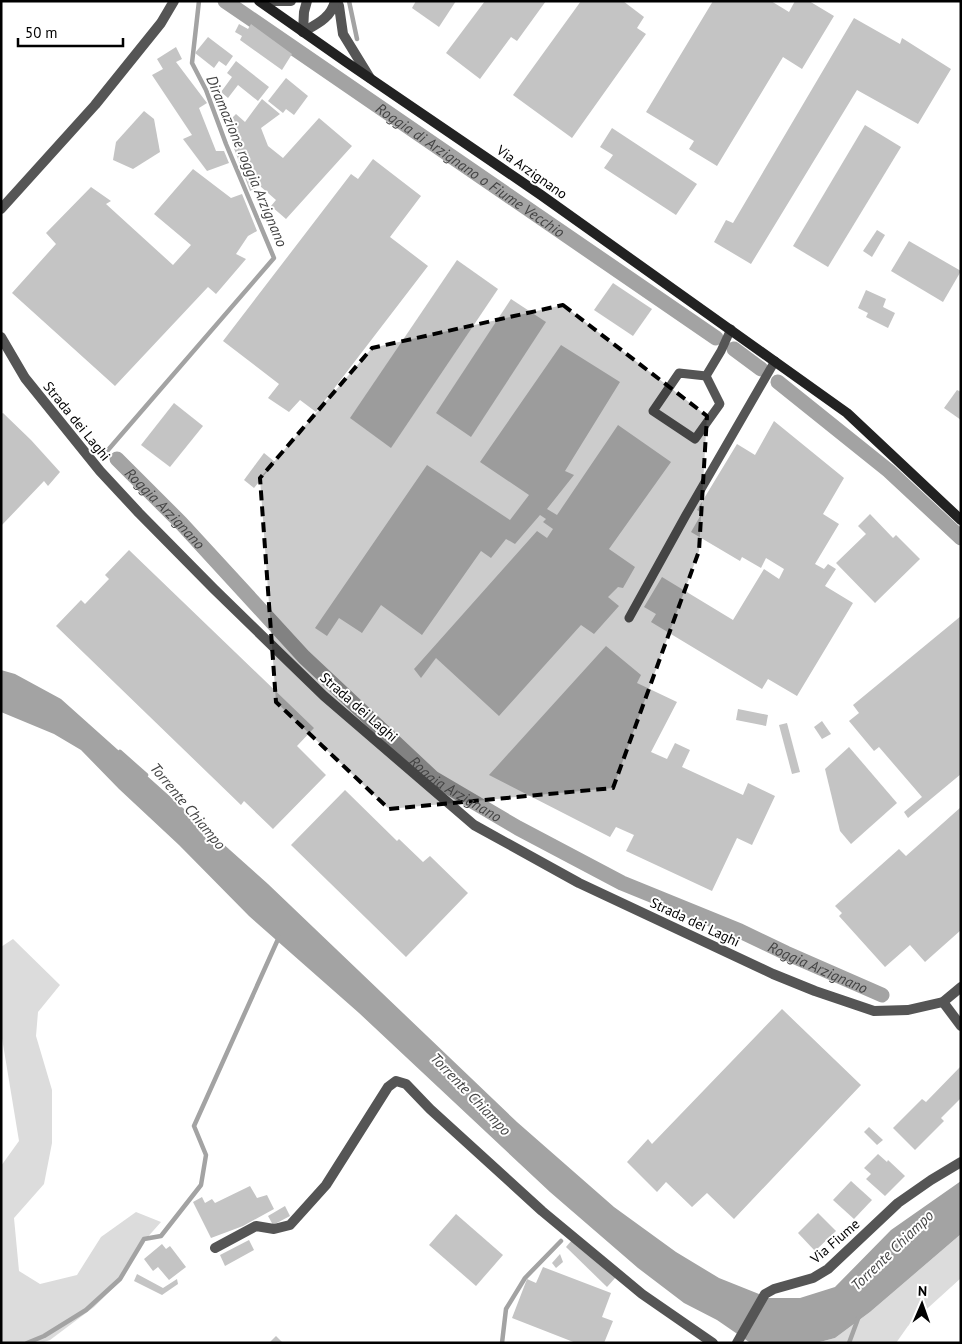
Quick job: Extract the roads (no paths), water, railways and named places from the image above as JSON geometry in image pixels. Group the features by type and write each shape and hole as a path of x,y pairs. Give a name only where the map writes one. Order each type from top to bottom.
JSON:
{"main road":[{"name":"Via Arzignano","path":"259,1 541,195 847,413 961,520"}],"street":[{"path":"1,209 95,105 161,23 174,1"},
{"path":"274,1 291,1"},
{"path":"302,32 307,1"},
{"path":"302,32 326,18 334,8 336,1"},
{"path":"336,1 339,6 343,34 370,79"},
{"name":"Strada dei Laghi","path":"1,337 25,378 100,471 139,513 324,696 474,825 579,883 773,974 815,991 874,1010 908,1010 943,1002 961,987"},
{"path":"943,1002 961,1026"},
{"path":"215,1248 256,1226 274,1229 290,1225 326,1185 388,1087 396,1081 406,1084 430,1109 542,1211 634,1288 713,1343"},
{"name":"Via Fiume","path":"737,1343 765,1294 774,1289 813,1278 828,1269 898,1203 961,1162"}],"lane":[{"path":"706,376 722,350 731,329"},
{"path":"629,618 775,361"},
{"path":"679,373 706,376 720,404 695,440 653,410 679,373"}],"water":[{"path":"1,670 15,674 61,699 268,884 517,1122 614,1207 676,1252 719,1278 769,1298 800,1298 835,1287 891,1230 961,1181 961,1234 870,1312 835,1338 816,1343 749,1342 717,1320 684,1303 638,1268 550,1192 359,1013 249,916 81,750 54,734 1,712"}],"waterway":[{"name":"Diramazione roggia Arzignano","path":"108,450 274,258 226,144 206,90 192,63 199,1"},
{"name":"Roggia di Arzignano o Fiume Vecchio","path":"225,1 716,338"},
{"path":"349,1 357,39"},
{"name":"Roggia di Arzignano o Fiume Vecchio","path":"734,349 761,369"},
{"name":"Roggia di Arzignano o Fiume Vecchio","path":"778,382 889,471 961,538"},
{"name":"Roggia Arzignano","path":"117,459 181,523 304,657 433,778 518,828 622,883 740,931 882,995"},
{"name":"Torrente Chiampo","path":"120,752 146,775"},
{"path":"27,1343 44,1336 86,1310 120,1279 144,1239 161,1236 201,1185 206,1155 194,1126 279,937"},
{"path":"502,1343 506,1309 525,1278 561,1241"},
{"path":"849,1343 859,1316"}]}
